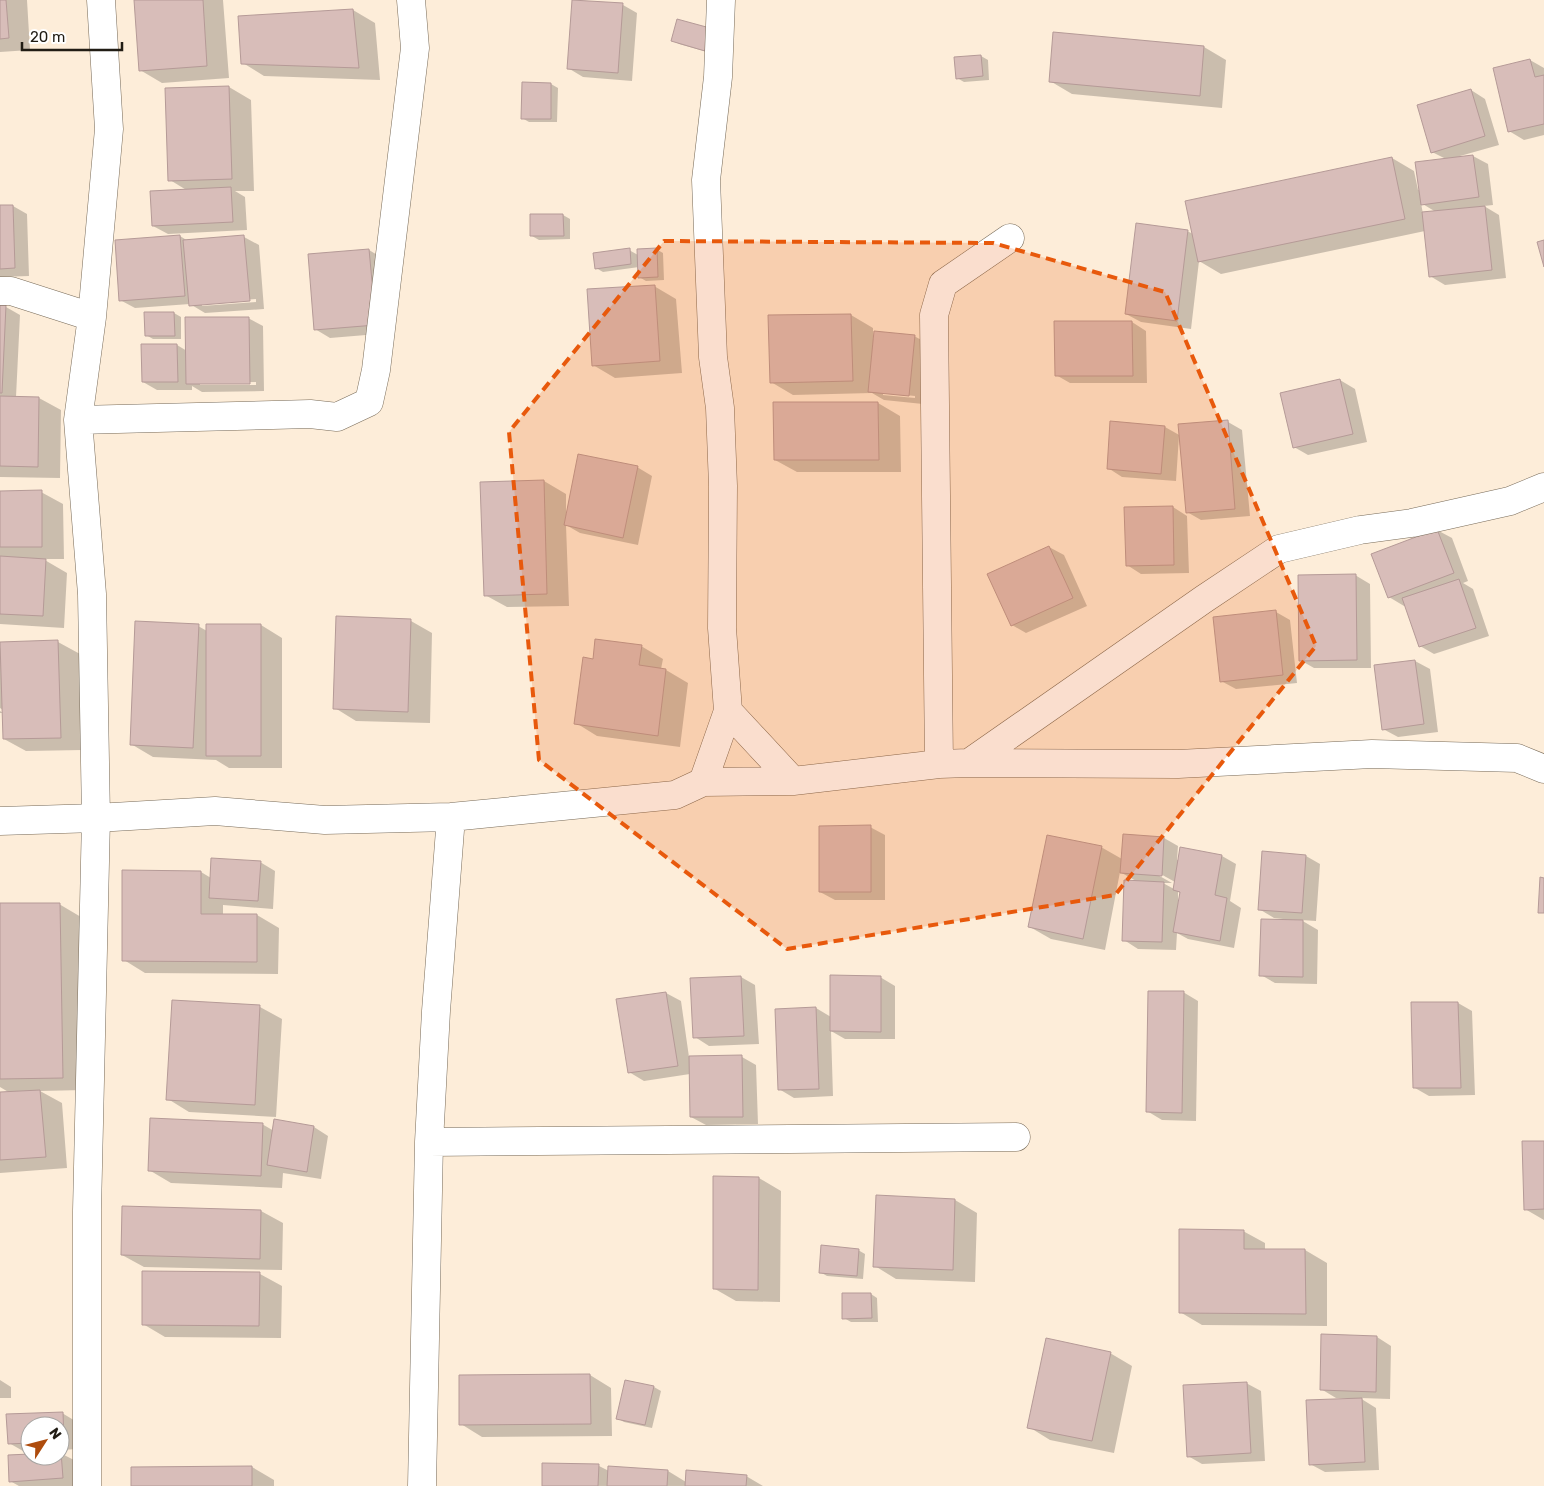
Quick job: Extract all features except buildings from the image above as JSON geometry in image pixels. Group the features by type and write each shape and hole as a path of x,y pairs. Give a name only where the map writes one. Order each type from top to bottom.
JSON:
{"street":[{"path":"87,1486 87,1211 96,818 92,594 78,420 92,316 109,129 101,0"},
{"path":"78,420 310,414 337,417 369,402 376,370 415,48 411,0"},
{"path":"703,782 728,711 722,628 723,486 720,408 713,357 706,180 718,77 721,0"},
{"path":"939,764 934,315 943,284 1010,238"},
{"path":"0,290 11,291 92,316"},
{"path":"969,763 1279,549 1360,530 1412,523 1510,501 1544,487"},
{"path":"728,711 792,781"},
{"path":"0,821 215,811 325,820 451,817 675,795 703,782 792,781 939,764 1178,764 1372,754 1517,758 1544,769"},
{"path":"422,1486 429,1142 436,1011 451,817"},
{"path":"429,1142 1016,1137"}],"highlighted area":[{"path":"664,241 993,243 1165,292 1316,646 1115,895 787,949 539,760 509,432"}]}
